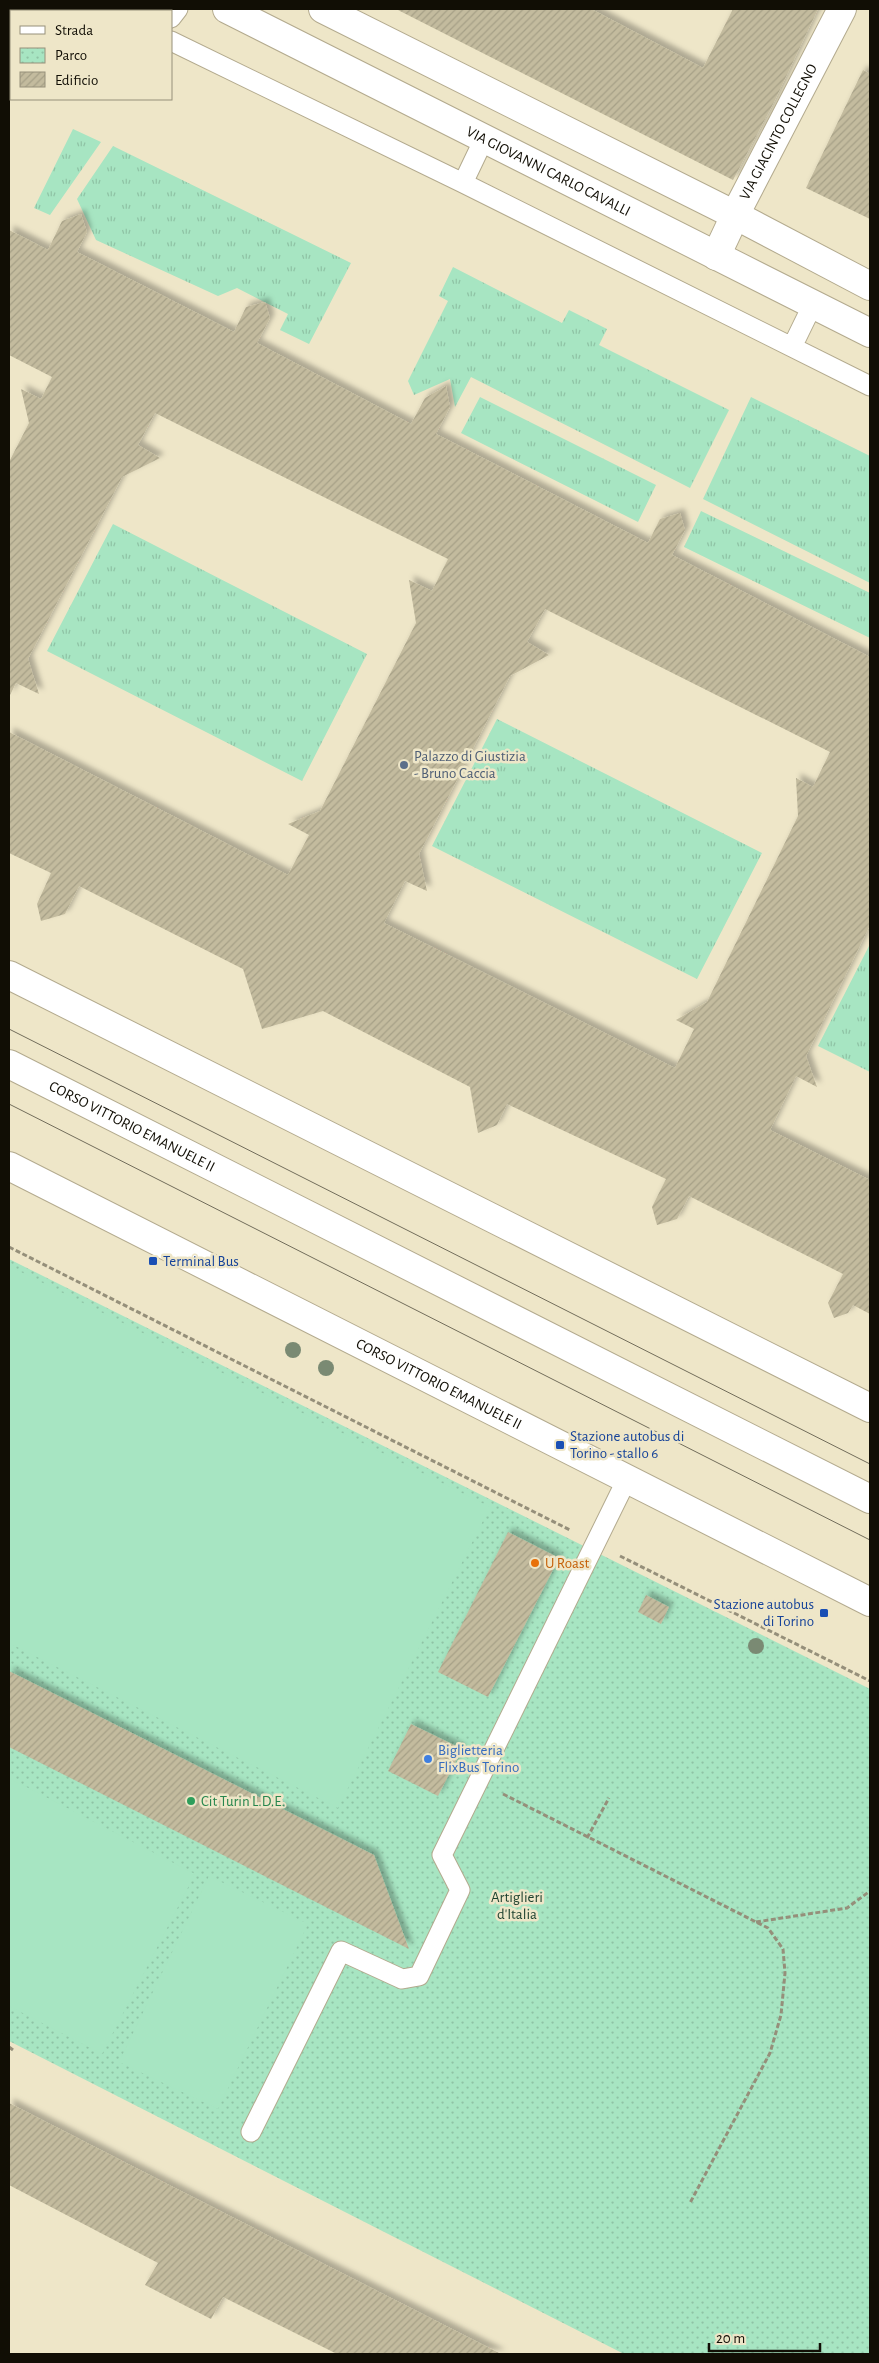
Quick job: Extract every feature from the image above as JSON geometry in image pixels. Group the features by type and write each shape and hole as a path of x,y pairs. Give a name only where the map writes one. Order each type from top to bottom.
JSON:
{"street":[{"name":"VIA GIOVANNI CARLO CAVALLI","path":"227,9 870,334"},
{"path":"324,9 735,215 870,286"},
{"name":"VIA GIACINTO COLLEGNO","path":"716,256 735,215 842,9"},
{"path":"9,975 870,1408"},
{"name":"CORSO VITTORIO EMANUELE II","path":"9,1064 870,1499"},
{"name":"CORSO VITTORIO EMANUELE II","path":"9,1166 870,1602"}],"lane":[{"path":"172,41 464,183 870,386"},
{"path":"464,183 484,139"},
{"path":"792,347 813,304"},
{"path":"251,2132 341,1951 402,1979 419,1976 460,1890 442,1855 627,1479"}],"path":[{"path":"9,1247 870,1681"},
{"path":"478,1781 587,1838 768,1928 783,1950 785,1974 781,2015 770,2053 690,2203"},
{"path":"587,1838 609,1798"},
{"path":"756,1922 847,1908 870,1890"},
{"path":"9,2048 14,2050"}],"green space":[{"path":"73,129 101,142 50,215 34,208"},
{"path":"113,146 351,263 309,344 280,330 288,314 237,288 218,296 96,240 77,199"},
{"path":"453,267 562,323 569,310 607,329 599,345 729,410 690,488 471,377 455,407 450,379 414,395 408,381 448,301 439,296"},
{"path":"480,397 656,485 638,522 461,433"},
{"path":"751,397 870,456 870,583 703,499"},
{"path":"701,511 870,593 870,638 684,547"},
{"path":"113,524 367,654 302,781 47,651"},
{"path":"497,719 762,853 697,979 432,846"},
{"path":"870,944 870,1072 818,1046"},
{"name":"Artiglieri d'Italia","path":"9,1259 870,1689 870,2354 624,2354 9,2041"},
{"path":"9,1266 490,1507 338,1808 9,1643"},
{"path":"9,1778 195,1874 102,2054 9,2006"},
{"path":"209,1876 308,1924 218,2109 119,2062"}],"building":[{"path":"396,9 591,9 703,68 733,9 818,9 774,102 733,180"},
{"path":"863,70 870,74 870,219 806,188"},
{"name":"Palazzo di Giustizia - Bruno Caccia","path":"81,214 87,232 77,252 234,332 246,307 265,302 270,318 257,343 411,424 425,398 446,386 450,407 436,434 648,543 660,519 680,513 685,530 672,555 870,657 870,925 806,1056 817,1087 796,1076 770,1130 870,1180 870,1314 853,1305 848,1313 834,1318 828,1303 843,1274 689,1196 677,1219 657,1225 652,1207 666,1179 507,1104 497,1125 478,1133 470,1087 323,1011 262,1029 243,969 79,886 65,914 41,921 37,904 51,873 9,853 9,732 288,875 309,835 288,824 320,811 416,623 409,580 432,591 448,559 155,413 138,445 160,458 122,477 28,659 39,694 16,683 9,697 9,462 29,423 21,389 41,399 52,377 9,355 9,230 48,250 62,221","holes":["545,609 830,752 813,787 796,778 798,816 707,1002 676,1020 694,1029 675,1068 384,923 405,881 427,891 419,854 510,676 549,655 527,642"]},
{"path":"508,1532 559,1558 488,1697 438,1672"},
{"path":"646,1595 669,1607 661,1624 638,1612"},
{"name":"Cit Turin L.D.E.","path":"9,1671 374,1855 409,1949 9,1747"},
{"path":"411,1724 462,1749 438,1796 388,1771"},
{"path":"9,2103 501,2354 337,2354 223,2297 211,2319 145,2285 158,2263 9,2185"}],"tram line":[{"path":"9,1029 870,1464"},
{"path":"9,1104 870,1540"}],"place":[{"name":"Palazzo di Giustizia - Bruno Caccia","path":"404,765"},
{"name":"Terminal Bus","path":"153,1261"},
{"name":"Stazione autobus di Torino - stallo 6","path":"560,1445"},
{"name":"U Roast","path":"535,1563"},
{"name":"Stazione autobus di Torino","path":"824,1613"},
{"name":"Biglietteria FlixBus Torino","path":"428,1759"},
{"name":"Cit Turin L.D.E.","path":"191,1801"}]}
